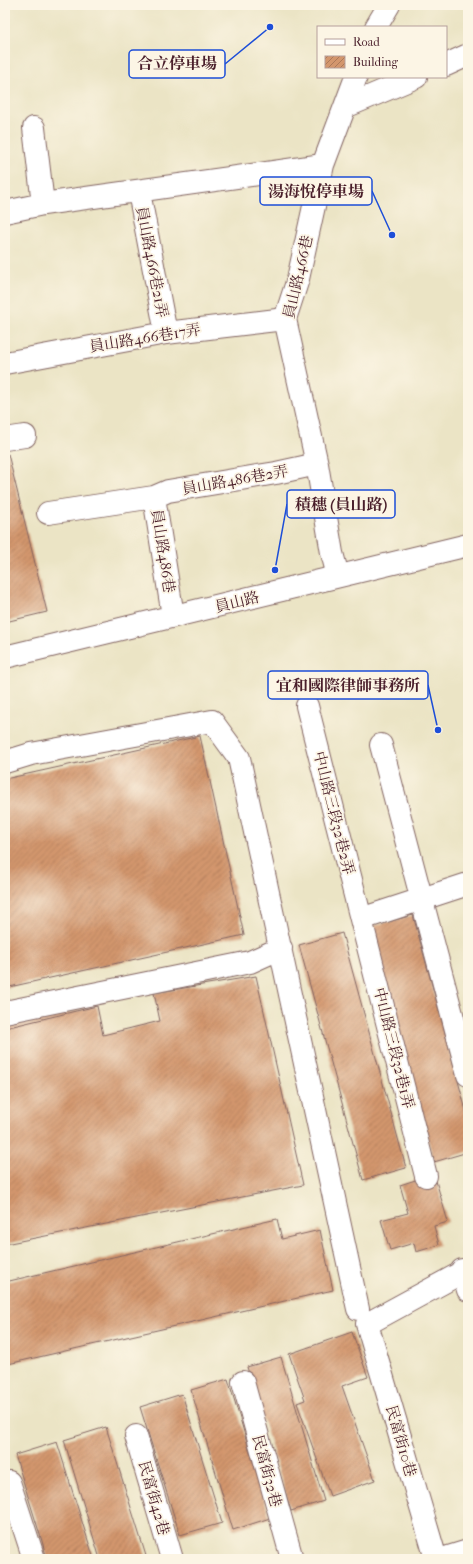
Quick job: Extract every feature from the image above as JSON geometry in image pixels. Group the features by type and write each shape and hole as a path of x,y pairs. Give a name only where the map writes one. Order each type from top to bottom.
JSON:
{"street":[{"path":"377,26 391,6"},
{"path":"447,65 468,55"},
{"name":"員山路466巷","path":"338,576 332,553 317,464 285,319 298,279 323,165 356,78"},
{"path":"345,107 414,78"},
{"path":"34,128 43,204"},
{"name":"員山路466巷21弄","path":"5,212 43,204 139,192 323,165"},
{"name":"員山路466巷21弄","path":"139,192 166,333"},
{"name":"員山路466巷17弄","path":"5,363 166,333 285,319"},
{"name":"員山路486巷2弄","path":"154,497 168,491 276,473 317,464"},
{"name":"員山路486巷","path":"48,513 154,497 173,616"},
{"name":"員山路","path":"5,657 468,545"},
{"name":"中山路三段32巷2弄","path":"307,706 361,919"},
{"name":"民富街10巷","path":"5,762 31,754 212,721 239,758 363,1316 436,1559"},
{"path":"381,745 468,1075"},
{"path":"361,919 468,884"},
{"name":"中山路三段32巷1弄","path":"361,919 426,1176"},
{"path":"5,1012 250,962 281,948"},
{"path":"363,1316 466,1276"},
{"name":"民富街32巷","path":"243,1382 292,1559"},
{"name":"民富街42巷","path":"136,1436 172,1559"},
{"path":"9,1482 34,1559"},
{"path":"442,1559 468,1551"}],"building":[{"path":"8,454 47,612 5,622 5,455"},
{"path":"200,736 244,935 5,988 5,779"},
{"path":"413,915 468,1118 468,1152 434,1162 370,927"},
{"path":"342,933 406,1168 363,1180 299,945"},
{"path":"256,976 303,1185 5,1244 5,1028 97,1006 103,1035 160,1021 154,993"},
{"path":"434,1174 448,1222 434,1226 439,1245 416,1252 414,1243 390,1250 381,1220 408,1213 400,1185"},
{"path":"277,1219 282,1239 320,1230 333,1290 8,1364 5,1353 5,1282"},
{"path":"352,1332 368,1377 342,1386 375,1480 330,1496 297,1403 305,1400 289,1354"},
{"path":"281,1357 324,1501 291,1511 247,1367"},
{"path":"228,1379 270,1518 233,1530 191,1390"},
{"path":"182,1394 222,1523 180,1535 140,1407"},
{"path":"106,1427 146,1556 136,1559 100,1559 64,1440"},
{"path":"57,1442 94,1559 47,1559 15,1455"},
{"path":"5,1545 10,1559 5,1559"}],"place":[{"name":"合立停車場","path":"270,27"},
{"name":"湯海悅停車場","path":"392,235"},
{"name":"積穗 (員山路)","path":"275,570"},
{"name":"宜和國際律師事務所","path":"438,730"}]}
